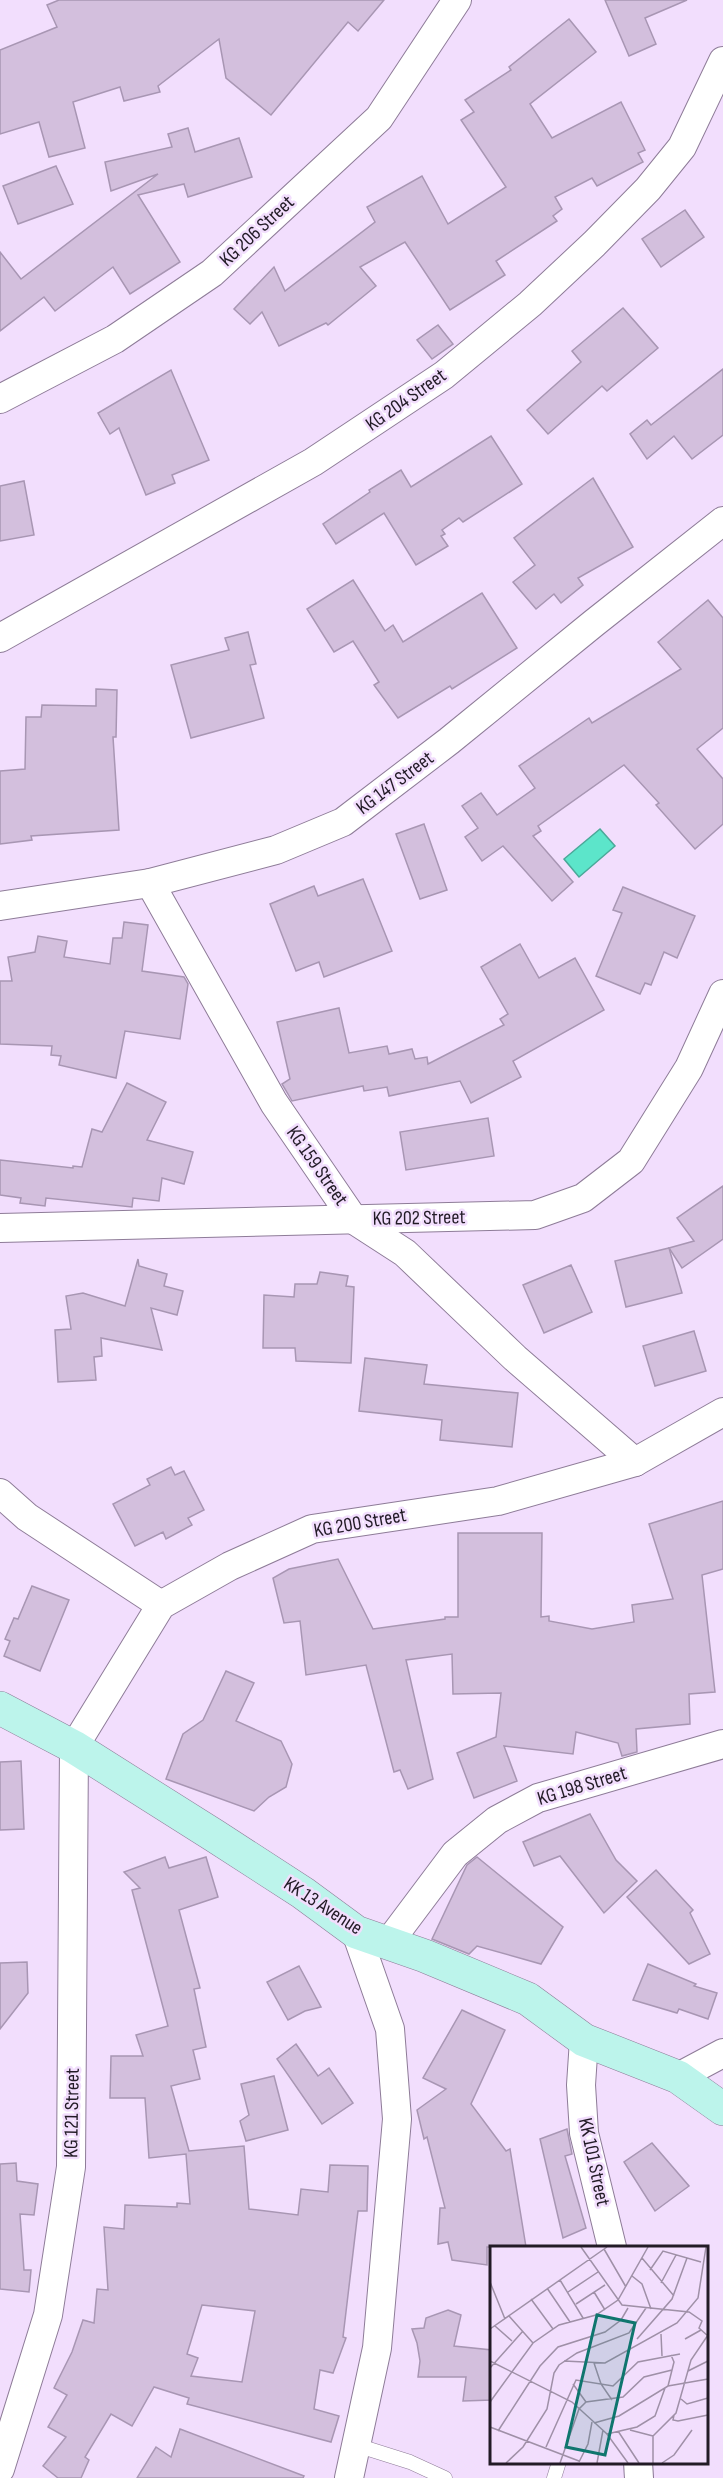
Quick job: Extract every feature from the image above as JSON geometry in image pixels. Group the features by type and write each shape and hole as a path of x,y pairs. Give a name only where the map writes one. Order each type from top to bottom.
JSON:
{"main road":[{"name":"KK 13 Avenue","path":"0,1708 74,1747 303,1893 356,1932 390,1942 528,1999 584,2040 678,2077 723,2109"}],"street":[{"name":"KG 206 Street","path":"0,399 116,339 212,273 379,118 457,0"},
{"name":"KG 204 Street","path":"0,638 313,462 444,375 530,304 648,189 681,147 723,61"},
{"name":"KG 147 Street","path":"0,906 150,883 276,850 343,822 449,741 723,521"},
{"name":"KG 159 Street","path":"150,883 274,1104 354,1220 405,1253 515,1358 635,1462"},
{"name":"KG 202 Street","path":"0,1228 535,1215 583,1198 632,1161 689,1068 723,994"},
{"name":"KG 200 Street","path":"74,1747 161,1605 230,1566 312,1529 498,1501 635,1462 723,1412"},
{"path":"0,1493 27,1517 161,1605"},
{"name":"KG 198 Street","path":"390,1942 454,1854 497,1820 538,1798 723,1744"},
{"name":"KG 121 Street","path":"0,2469 48,2315 71,2167 74,1747"},
{"path":"349,2478 377,2348 397,2120 390,2029 356,1932"},
{"name":"KK 101 Street","path":"584,2040 581,2085 584,2133 612,2246"},
{"path":"678,2077 723,2053"},
{"path":"638,2463 639,2478"}],"lane":[{"path":"356,2445 410,2462 445,2478"},
{"path":"554,2478 559,2463"}],"shaded area":[{"path":"600,829 615,846 579,877 564,859"}],"building":[{"path":"59,0 384,0 358,31 348,22 271,115 226,78 219,39 158,86 160,92 124,101 120,87 73,102 85,148 49,157 39,122 0,134 0,50 57,27 47,5"},
{"path":"605,0 687,0 645,18 656,44 629,56"},
{"path":"569,19 596,52 530,104 552,138 621,102 645,150 638,153 643,162 597,186 592,178 555,197 562,209 553,216 557,221 496,261 505,275 450,310 405,242 360,267 376,286 328,325 326,323 279,346 262,312 250,324 234,309 274,267 285,291 375,222 367,207 422,176 448,224 506,187 461,120 474,112 465,100 511,70 509,67"},
{"path":"188,128 195,152 239,138 252,177 188,197 184,184 138,195 180,262 130,294 113,267 55,311 44,297 0,331 0,252 21,279 158,174 111,191 105,162 172,147 168,134"},
{"path":"56,166 73,204 18,224 3,186"},
{"path":"685,210 704,237 661,267 642,239"},
{"path":"623,308 658,348 607,391 602,386 548,434 527,410 581,362 572,351"},
{"path":"438,325 453,344 432,359 417,340"},
{"path":"723,369 723,435 692,459 674,436 647,459 630,434 647,420 651,425"},
{"path":"171,370 209,460 172,475 175,483 146,495 119,428 110,434 98,413"},
{"path":"491,436 522,484 463,522 459,518 442,530 445,534 441,536 448,546 416,565 384,513 336,544 323,524 401,470 411,487"},
{"path":"593,478 633,547 578,578 583,585 561,603 554,594 536,609 513,582 535,565 514,538"},
{"path":"24,481 34,535 0,541 0,486"},
{"path":"353,580 385,631 393,625 403,642 482,593 517,648 452,689 450,686 398,718 374,685 379,682 353,641 334,652 307,609"},
{"path":"708,600 723,618 723,728 697,749 723,779 723,824 695,849 656,805 659,803 624,765 538,826 541,831 533,836 573,882 552,901 503,846 482,861 465,837 478,828 462,806 481,793 497,815 535,788 519,766 589,718 592,723 681,669 658,642"},
{"path":"248,632 256,664 250,665 264,718 191,738 171,665 229,650 225,638"},
{"path":"96,689 117,690 116,737 113,737 119,830 31,836 32,840 0,844 0,771 25,769 26,717 41,717 42,705 96,706"},
{"path":"424,824 447,890 420,899 396,834"},
{"path":"363,879 392,951 324,977 319,962 296,971 270,904 314,886 318,896"},
{"path":"623,887 695,916 677,958 664,952 651,985 645,983 640,994 596,976 622,913 613,910"},
{"path":"124,922 148,925 142,971 184,977 188,984 180,1039 125,1031 116,1078 59,1065 61,1056 51,1055 52,1046 0,1044 0,981 12,981 8,957 35,952 38,936 67,941 64,957 110,964 113,938 122,938"},
{"path":"520,944 539,978 575,958 604,1010 513,1061 521,1077 471,1103 460,1081 389,1096 387,1087 364,1091 363,1086 292,1101 282,1084 290,1079 277,1022 339,1008 349,1053 387,1046 389,1054 412,1049 415,1059 427,1057 428,1064 504,1025 500,1019 508,1014 481,967"},
{"path":"127,1083 166,1102 147,1140 193,1152 184,1184 162,1178 159,1201 133,1198 132,1207 46,1198 45,1206 20,1203 21,1198 0,1195 0,1160 82,1167 92,1129 102,1132"},
{"path":"488,1118 494,1156 406,1170 400,1132"},
{"path":"723,1186 723,1239 682,1268 669,1248 694,1241 677,1218"},
{"path":"669,1248 682,1293 626,1307 615,1261"},
{"path":"138,1259 139,1266 167,1274 164,1286 183,1291 177,1315 151,1308 162,1350 101,1338 102,1356 94,1357 96,1380 58,1382 55,1330 71,1329 66,1296 83,1293 125,1306"},
{"path":"571,1265 592,1312 544,1333 523,1285"},
{"path":"320,1272 348,1276 346,1286 354,1287 351,1363 296,1361 295,1348 263,1348 264,1295 294,1297 295,1284 317,1284"},
{"path":"694,1331 706,1371 655,1386 643,1346"},
{"path":"365,1358 427,1365 424,1384 518,1393 512,1447 440,1440 442,1420 359,1411"},
{"path":"171,1467 175,1475 184,1471 204,1510 188,1518 192,1525 166,1539 163,1532 135,1546 113,1504 150,1485 147,1479"},
{"path":"723,1501 723,1569 702,1575 715,1692 689,1694 690,1724 636,1729 637,1752 622,1756 618,1743 576,1732 573,1754 504,1746 517,1781 474,1798 457,1753 496,1737 501,1693 453,1694 452,1654 406,1660 433,1779 408,1789 400,1770 394,1772 366,1665 306,1675 300,1621 284,1623 273,1578 289,1569 338,1559 373,1629 445,1619 445,1617 458,1617 458,1533 542,1533 541,1617 549,1616 549,1621 592,1629 634,1622 632,1605 673,1599 649,1524"},
{"path":"32,1586 69,1600 40,1671 4,1656 10,1641 5,1639 14,1618 18,1619"},
{"path":"226,1671 254,1683 236,1721 281,1741 292,1764 286,1787 269,1797 254,1811 166,1779 183,1734 203,1720"},
{"path":"21,1761 24,1829 0,1830 0,1762"},
{"path":"590,1814 616,1860 637,1881 604,1913 560,1856 534,1866 523,1842"},
{"path":"165,1857 169,1868 206,1857 218,1897 179,1910 200,1988 194,1989 206,2047 193,2050 200,2079 171,2086 189,2151 244,2146 249,2209 298,2215 301,2189 328,2192 330,2165 368,2166 367,2211 358,2211 343,2337 346,2338 333,2373 320,2370 314,2409 339,2416 331,2442 187,2404 189,2398 154,2387 132,2426 111,2414 85,2457 89,2460 81,2478 58,2478 43,2466 66,2437 48,2427 67,2395 54,2388 72,2352 83,2320 94,2323 97,2289 108,2290 104,2227 124,2229 125,2205 177,2207 177,2203 190,2204 186,2154 149,2158 145,2098 110,2098 111,2056 143,2056 136,2035 168,2026 132,1890 140,1888 124,1872","holes":["202,2305 255,2311 242,2382 191,2376 198,2358 187,2354"]},
{"path":"477,1857 563,1927 541,1964 477,1946 469,1954 432,1939 467,1865"},
{"path":"656,1870 693,1910 690,1913 710,1954 689,1964 627,1897"},
{"path":"27,1962 28,1993 0,2029 0,1963"},
{"path":"648,1964 696,1984 694,1986 717,1993 708,2019 679,2009 677,2013 633,2000"},
{"path":"299,1966 321,2007 305,2011 288,2020 267,1982"},
{"path":"462,2010 505,2030 471,2104 506,2151 510,2149 526,2246 487,2247 487,2265 452,2260 448,2242 438,2244 440,2208 445,2208 427,2137 424,2139 417,2110 446,2089 423,2078"},
{"path":"296,2044 318,2076 329,2068 353,2103 322,2124 277,2059"},
{"path":"274,2076 288,2130 246,2141 240,2121 249,2115 241,2084"},
{"path":"567,2129 572,2154 565,2156 586,2228 563,2238 540,2139"},
{"path":"652,2143 689,2186 655,2211 624,2162"},
{"path":"16,2163 17,2181 38,2184 34,2215 20,2214 24,2270 31,2270 29,2292 0,2289 0,2164"},
{"path":"448,2310 461,2315 454,2346 490,2350 490,2400 463,2401 466,2377 418,2377 420,2361 412,2329 424,2328 426,2318"},
{"path":"180,2429 304,2476 303,2478 137,2478 156,2447 171,2457"}]}
